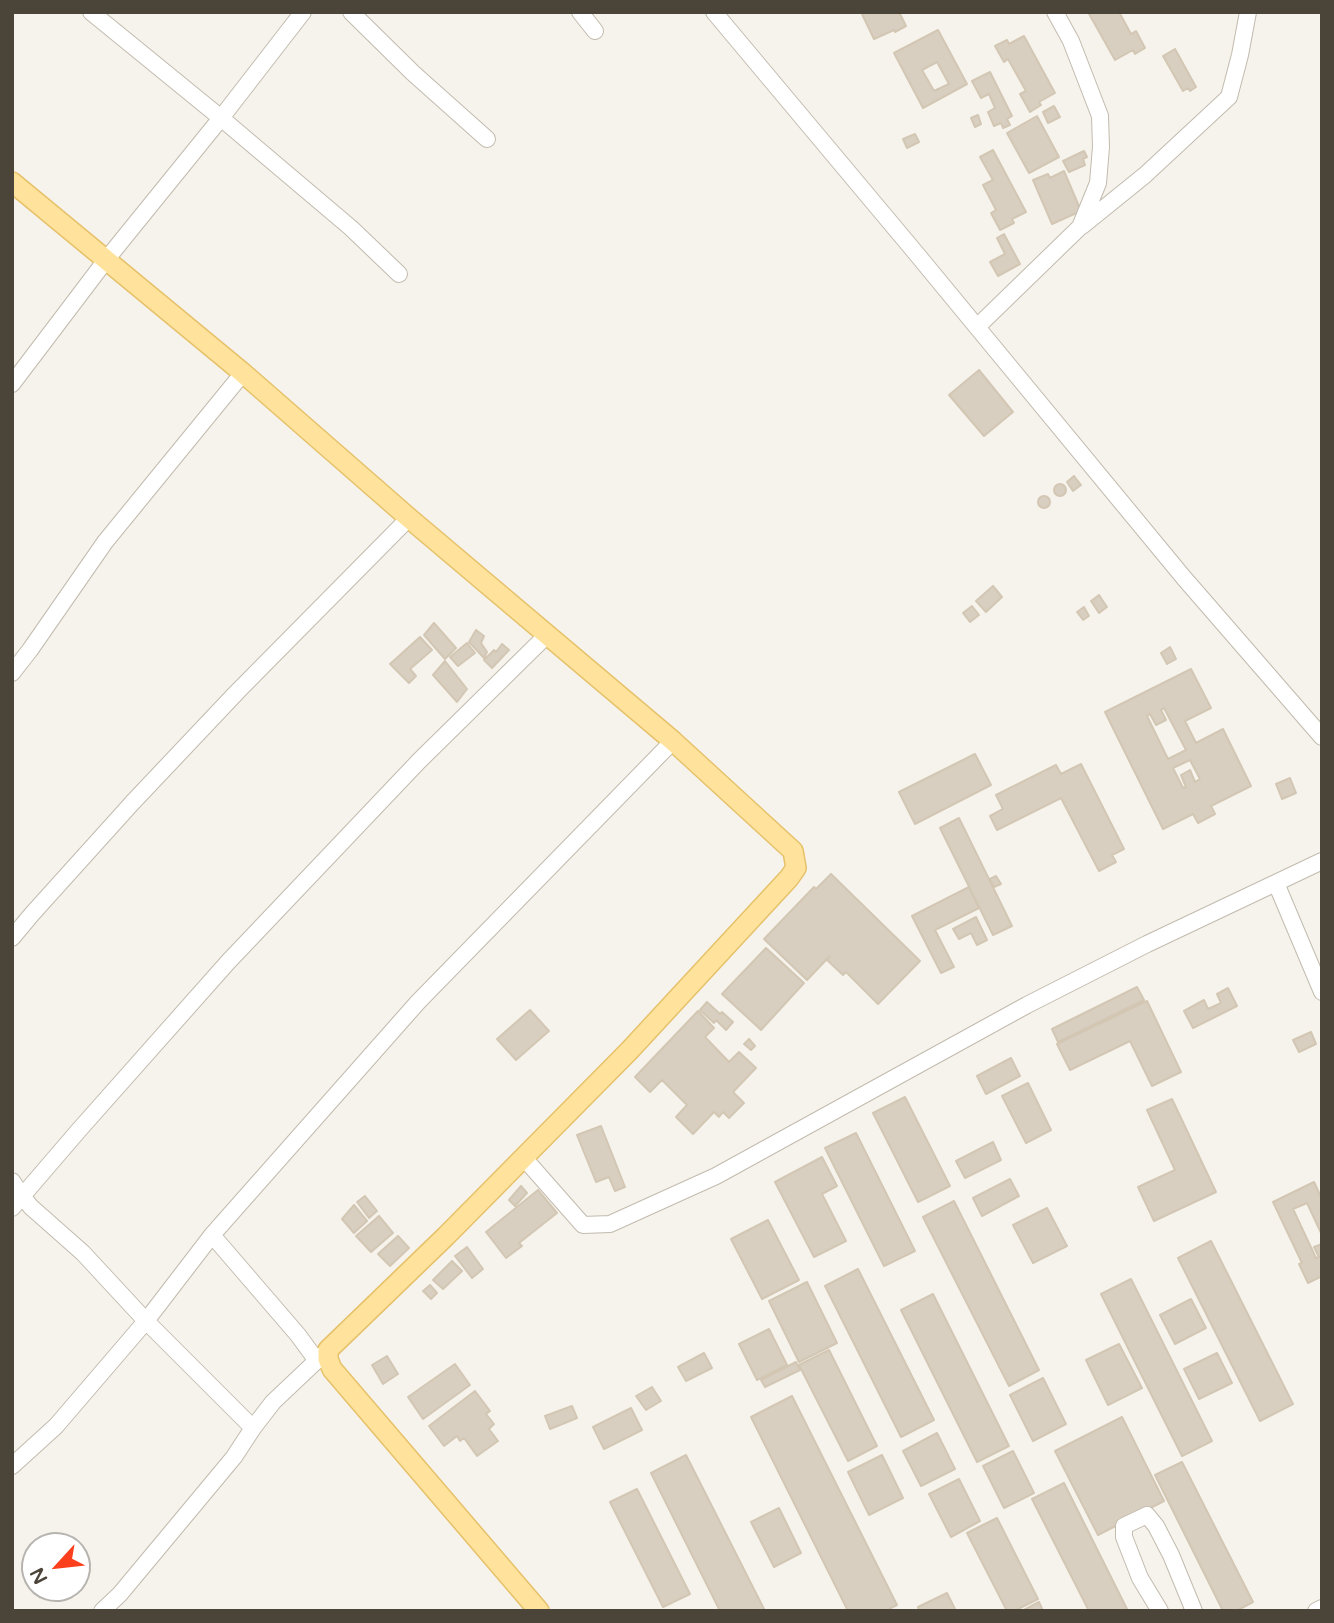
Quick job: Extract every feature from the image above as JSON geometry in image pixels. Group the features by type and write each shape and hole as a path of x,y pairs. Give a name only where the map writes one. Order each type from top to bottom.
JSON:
{"main road":[{"path":"12,181 243,373 673,741 793,851 796,867 779,888 629,1051 446,1236 323,1355 328,1359 332,1370 539,1611"}],"street":[{"path":"91,12 351,228 399,274"},
{"path":"12,384 106,260 303,12"},
{"path":"351,12 486,139"},
{"path":"580,12 595,31"},
{"path":"714,12 1184,578 1322,737"},
{"path":"1055,12 1071,41 1100,116 1098,183 1080,227"},
{"path":"978,327 1080,227 1145,174 1229,97 1248,12"},
{"path":"12,673 105,542 243,373"},
{"path":"12,938 237,692 410,518"},
{"path":"17,1202 228,962 419,761 547,635"},
{"path":"12,1466 56,1426 146,1321 212,1235 418,1002 673,741"},
{"path":"524,1157 583,1225 610,1224 716,1175 1027,1005 1147,944 1322,861"},
{"path":"1276,883 1322,992"},
{"path":"12,1181 17,1202"},
{"path":"17,1202 32,1207 83,1253 146,1321 253,1428"},
{"path":"102,1611 120,1594 204,1494 273,1402 323,1355 298,1335 212,1235"},
{"path":"1160,1611 1140,1578 1124,1537 1124,1526 1147,1516 1156,1526 1171,1555 1194,1611"},
{"path":"1316,1611 1322,1608"}],"building":[{"path":"861,12 899,12 906,26 874,39"},
{"path":"1088,12 1119,12 1131,34 1136,31 1145,48 1135,54 1133,50 1115,60"},
{"path":"938,30 967,84 923,108 894,53","holes":["937,62 949,84 934,91 922,70"]},
{"path":"1024,36 1055,93 1039,102 1041,105 1030,112 1020,94 1026,91 1008,59 1004,62 995,46 1007,40 1009,44"},
{"path":"1175,49 1196,87 1190,91 1188,88 1183,91 1163,56"},
{"path":"990,72 1012,116 1007,119 1010,125 1003,128 1001,123 994,126 988,112 995,108 989,94 981,98 972,81"},
{"path":"1054,106 1060,117 1048,123 1043,112"},
{"path":"978,115 981,124 975,127 971,118"},
{"path":"1037,116 1059,157 1029,173 1007,133"},
{"path":"915,134 919,142 907,148 903,139"},
{"path":"993,150 1026,212 1012,219 1014,223 1000,230 991,213 996,210 983,185 993,180 980,157"},
{"path":"1084,151 1087,157 1083,159 1085,165 1069,172 1063,161"},
{"path":"1064,171 1081,211 1052,224 1033,180 1048,174 1050,178"},
{"path":"1004,234 1020,264 998,276 990,262 1005,254 997,238"},
{"path":"979,370 1013,412 984,436 949,395"},
{"path":"1074,476 1081,485 1073,491 1067,482"},
{"path":"1060,484 1066,490 1060,496 1054,490"},
{"path":"1044,496 1050,502 1044,508 1038,502"},
{"path":"993,586 1002,597 986,612 976,601"},
{"path":"1099,595 1107,607 1099,613 1091,601"},
{"path":"972,606 979,615 970,622 963,613"},
{"path":"1084,607 1089,616 1083,620 1077,612"},
{"path":"434,623 456,648 445,659 424,635"},
{"path":"476,630 484,636 481,643 487,652 484,658 469,642"},
{"path":"420,637 432,650 410,669 416,676 409,683 390,664"},
{"path":"467,643 475,653 458,666 450,657"},
{"path":"502,644 509,650 492,668 484,660"},
{"path":"1170,647 1176,659 1167,664 1161,653"},
{"path":"445,661 467,689 457,702 433,675"},
{"path":"1191,669 1211,708 1185,721 1196,743 1223,729 1251,786 1211,806 1215,814 1198,823 1193,814 1163,829 1105,712","holes":["1164,708 1186,750 1168,759 1147,716 1150,714 1156,725 1166,720 1161,710","1190,760 1200,779 1195,782 1190,770 1181,775 1186,787 1183,788 1173,768"]},
{"path":"975,754 991,785 915,824 899,792"},
{"path":"1081,764 1124,849 1112,855 1116,862 1099,871 1061,798 997,830 990,816 1003,809 996,795 1056,765 1061,774"},
{"path":"1290,778 1296,793 1282,799 1276,784"},
{"path":"959,818 1012,926 993,935 940,828"},
{"path":"831,874 920,961 878,1004 846,972 843,975 827,960 830,956 807,980 764,939 814,887 816,889"},
{"path":"996,876 1001,884 994,887 990,879"},
{"path":"969,887 979,908 935,930 954,967 941,973 912,916"},
{"path":"976,917 987,940 977,945 971,933 959,939 953,929"},
{"path":"766,948 804,983 761,1030 722,994"},
{"path":"1137,987 1144,1000 1058,1042 1052,1029"},
{"path":"1228,988 1237,1006 1193,1028 1184,1011 1204,1000 1208,1009 1221,1003 1217,994"},
{"path":"1147,1001 1181,1072 1152,1086 1130,1041 1070,1070 1057,1044"},
{"path":"707,1002 733,1022 726,1030 700,1010"},
{"path":"530,1010 549,1031 516,1060 497,1039"},
{"path":"698,1011 714,1028 705,1037 729,1062 739,1052 756,1068 733,1092 744,1103 729,1118 723,1112 719,1117 714,1112 693,1134 676,1117 687,1105 662,1080 650,1092 635,1077"},
{"path":"1311,1032 1316,1044 1299,1052 1293,1040"},
{"path":"749,1039 755,1046 751,1050 744,1044"},
{"path":"1011,1058 1020,1076 986,1094 977,1076"},
{"path":"1028,1083 1051,1130 1026,1143 1002,1096"},
{"path":"905,1097 950,1186 918,1202 873,1113"},
{"path":"1172,1099 1216,1192 1154,1221 1138,1187 1175,1170 1147,1110"},
{"path":"601,1126 625,1187 615,1191 609,1177 596,1182 577,1135"},
{"path":"856,1133 915,1251 884,1266 825,1148"},
{"path":"993,1142 1001,1160 965,1178 956,1161"},
{"path":"822,1157 837,1186 822,1194 846,1241 814,1257 775,1182"},
{"path":"1010,1179 1019,1196 982,1216 973,1198"},
{"path":"1314,1182 1322,1199 1322,1235 1307,1203 1293,1209 1316,1258 1319,1257 1314,1247 1322,1244 1322,1276 1308,1283 1299,1264 1302,1263 1273,1202"},
{"path":"521,1186 527,1193 515,1206 509,1200"},
{"path":"538,1190 557,1213 519,1243 522,1246 506,1258 486,1232"},
{"path":"365,1196 377,1211 369,1218 357,1202"},
{"path":"954,1201 1039,1370 1009,1386 923,1217"},
{"path":"354,1205 367,1221 354,1233 342,1219"},
{"path":"1047,1208 1067,1246 1033,1263 1013,1225"},
{"path":"379,1216 393,1233 371,1252 356,1236"},
{"path":"768,1220 799,1280 762,1299 731,1239"},
{"path":"398,1236 409,1248 390,1266 378,1254"},
{"path":"1211,1241 1293,1404 1260,1421 1178,1258"},
{"path":"467,1247 483,1269 472,1278 455,1256"},
{"path":"452,1261 462,1271 443,1289 433,1280"},
{"path":"858,1269 934,1420 901,1437 825,1286"},
{"path":"1131,1279 1212,1441 1182,1456 1101,1294"},
{"path":"807,1282 837,1343 799,1362 769,1301"},
{"path":"430,1285 437,1293 431,1299 423,1291"},
{"path":"933,1294 1009,1446 977,1462 901,1310"},
{"path":"1191,1299 1206,1328 1175,1344 1160,1315"},
{"path":"769,1329 787,1365 757,1380 739,1344"},
{"path":"1119,1344 1142,1388 1108,1405 1086,1360"},
{"path":"829,1350 877,1446 848,1461 799,1365"},
{"path":"704,1353 712,1368 686,1381 678,1367"},
{"path":"1217,1353 1232,1383 1199,1399 1184,1369"},
{"path":"387,1356 398,1374 383,1384 372,1365"},
{"path":"796,1362 800,1370 765,1387 761,1380"},
{"path":"455,1364 470,1385 423,1419 408,1397"},
{"path":"1043,1378 1066,1424 1033,1441 1010,1395"},
{"path":"652,1387 661,1401 646,1410 636,1396"},
{"path":"475,1391 490,1411 486,1414 494,1424 489,1429 498,1441 477,1456 464,1438 460,1441 457,1436 444,1446 429,1426"},
{"path":"792,1396 897,1605 885,1611 848,1611 751,1417"},
{"path":"572,1406 577,1418 550,1429 545,1416"},
{"path":"631,1408 642,1430 604,1449 593,1427"},
{"path":"1122,1417 1164,1501 1098,1535 1055,1451"},
{"path":"937,1433 955,1469 921,1486 903,1451"},
{"path":"1013,1451 1034,1493 1004,1508 983,1466"},
{"path":"686,1455 765,1611 720,1611 651,1473"},
{"path":"882,1455 903,1498 869,1515 848,1472"},
{"path":"1182,1462 1253,1602 1236,1611 1223,1611 1155,1475"},
{"path":"959,1479 980,1521 951,1537 929,1494"},
{"path":"1064,1483 1128,1611 1089,1611 1032,1499"},
{"path":"637,1489 690,1594 663,1607 610,1502"},
{"path":"779,1508 801,1553 774,1567 751,1522"},
{"path":"997,1518 1038,1599 1014,1611 1007,1611 967,1533"},
{"path":"947,1593 956,1611 919,1611 918,1607"},
{"path":"1039,1602 1043,1611 1022,1611"}]}
